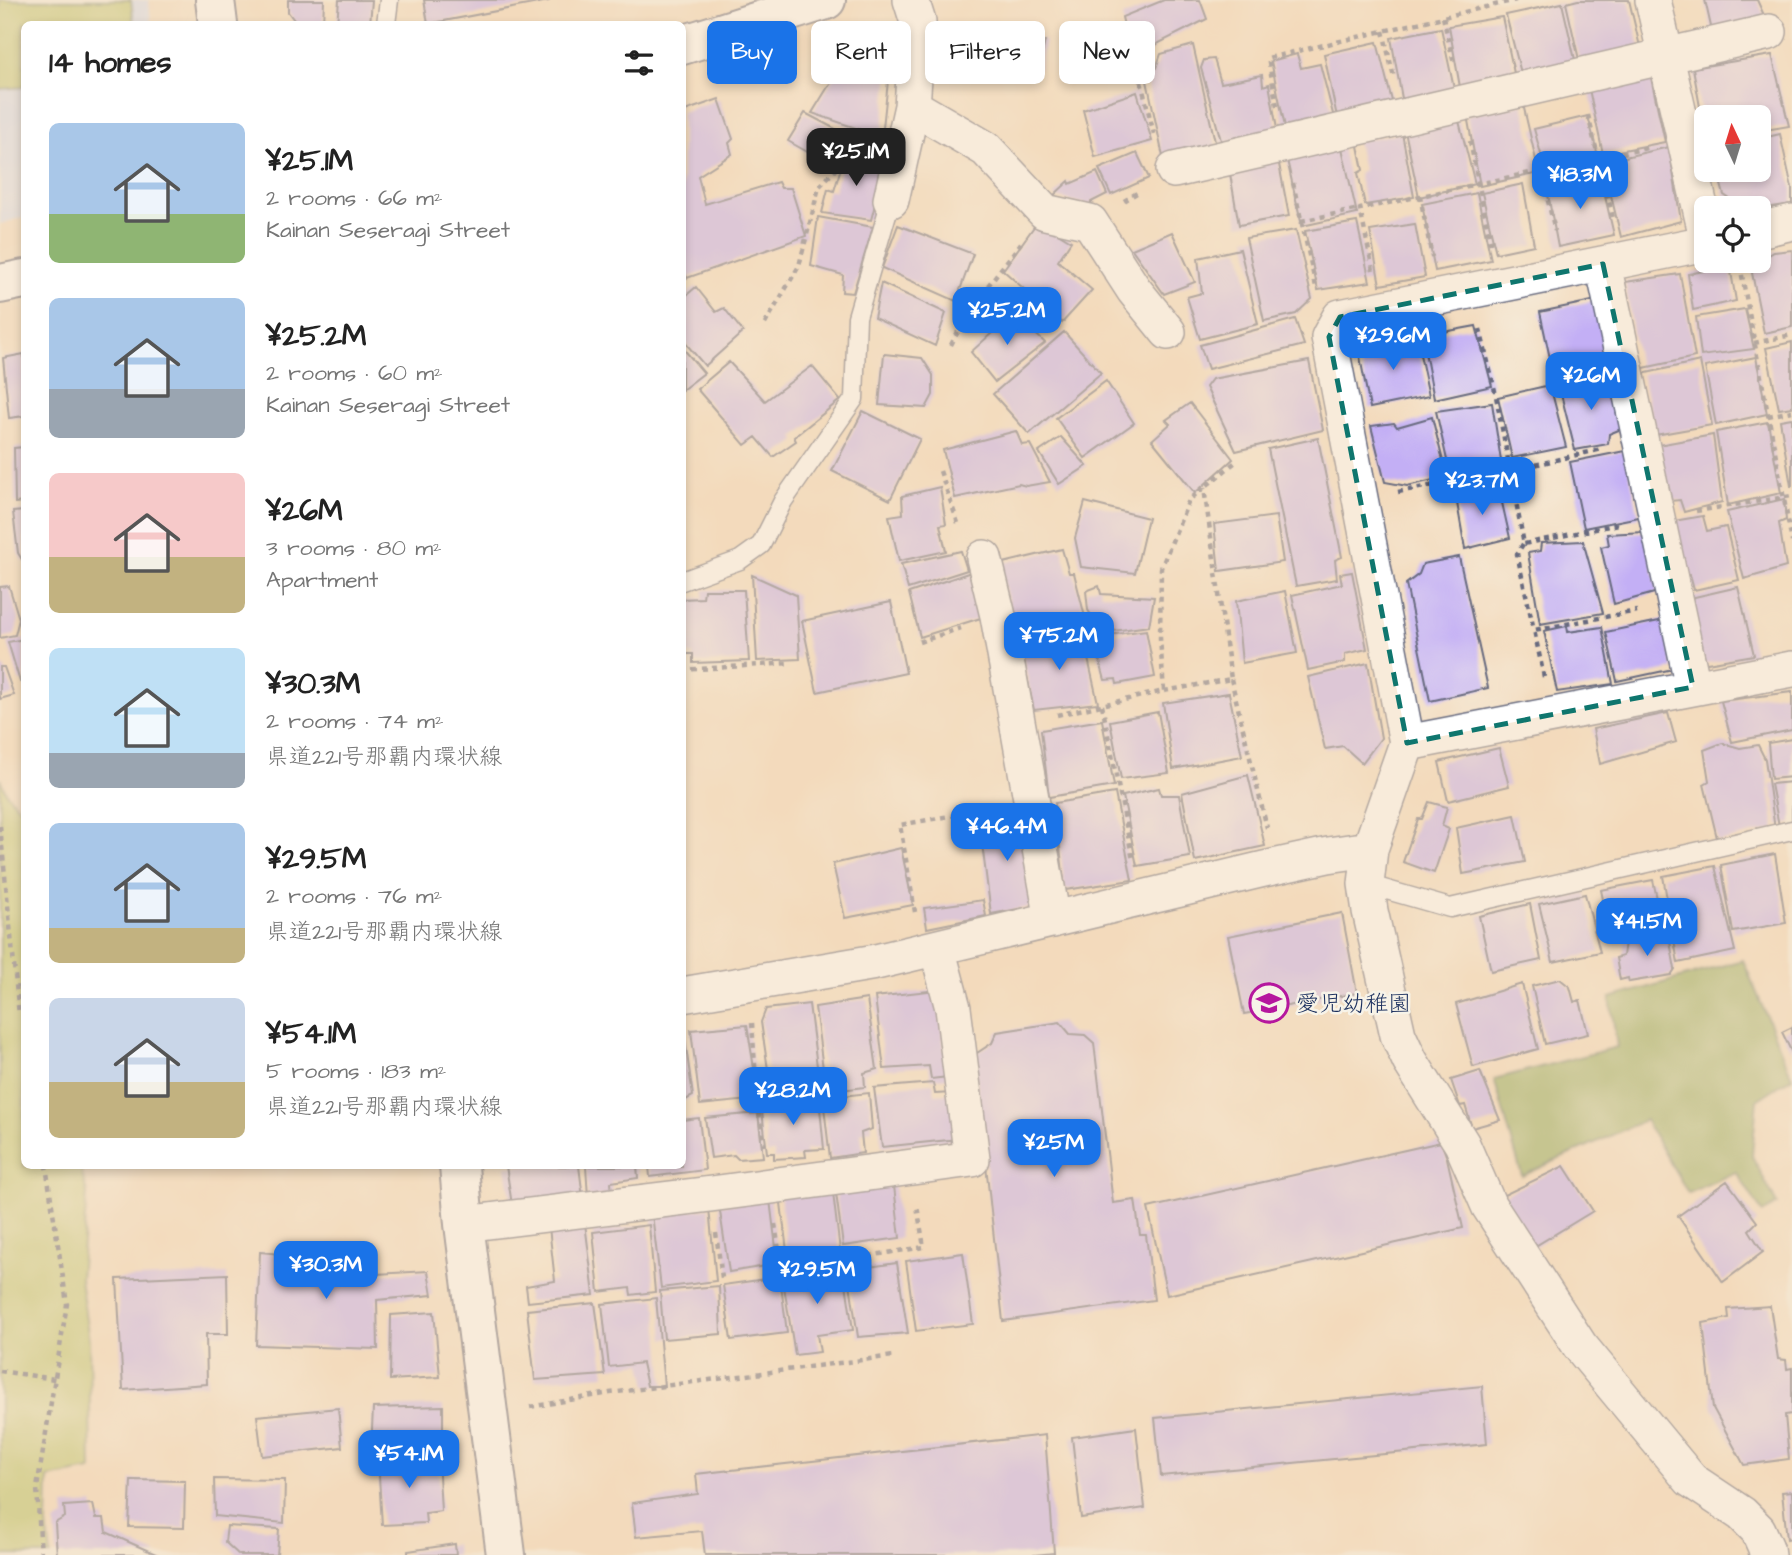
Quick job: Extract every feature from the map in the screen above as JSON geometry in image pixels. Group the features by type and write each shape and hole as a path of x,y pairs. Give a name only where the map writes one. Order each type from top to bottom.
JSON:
{"main road":[{"path":"215,0 218,21"},
{"path":"686,44 787,6 826,0"},
{"path":"0,284 21,280"},
{"path":"459,1169 506,1555"}],"street":[{"path":"891,200 912,106 918,22 911,0"},
{"path":"1653,0 1698,196"},
{"path":"1169,173 1769,32"},
{"path":"912,106 986,149 1045,212 1090,222 1134,290 1168,332"},
{"path":"1771,227 1792,222"},
{"path":"1694,245 1340,317 1329,337 1407,743 1370,849 1366,884 1398,1035 1409,1061 1462,1144 1489,1206 1580,1346 1690,1480 1742,1514 1758,1530 1767,1555"},
{"path":"1613,262 1640,440 1693,687"},
{"path":"984,558 998,616 1053,920"},
{"path":"1407,743 1792,669"},
{"path":"686,994 876,962 1277,866 1370,849"},
{"path":"464,1224 972,1158 953,1008 930,950"}],"lane":[{"path":"386,21 389,0"},
{"path":"686,580 740,560 761,545 783,501 854,399 857,317 891,200"},
{"path":"1366,884 1450,908 1792,830"}],"path":[{"path":"1443,17 1462,103 1470,291 1495,391 1524,544"},
{"path":"1579,76 1613,262"},
{"path":"1090,222 1169,173 1143,84"},
{"path":"1301,221 1685,139"},
{"path":"765,324 799,266 819,187 861,141 902,148"},
{"path":"1541,170 1564,272"},
{"path":"1420,196 1470,291"},
{"path":"1360,209 1381,309"},
{"path":"951,345 969,310 1045,212"},
{"path":"1741,273 1792,542"},
{"path":"1755,343 1792,335"},
{"path":"1768,416 1792,411"},
{"path":"1360,499 1509,471 1640,440"},
{"path":"1164,691 1160,638 1161,568 1189,500 1238,460"},
{"path":"940,471 968,555 984,558"},
{"path":"1204,488 1231,679 1277,866"},
{"path":"1552,714 1517,554 1524,544 1656,517 1792,496"},
{"path":"1534,630 1675,604"},
{"path":"686,670 791,663"},
{"path":"1017,723 1231,679"},
{"path":"1102,705 1140,898"},
{"path":"930,950 900,825 966,813"},
{"path":"0,826 19,1015"},
{"path":"748,984 758,1107 782,1270"},
{"path":"849,1259 924,1247 910,1167"},
{"path":"41,1555 37,1488 67,1304 46,1169"},
{"path":"522,1408 610,1393 893,1356"},
{"path":"0,1371 55,1379"}],"highlighted area":[{"path":"1603,264 1693,687 1407,743 1329,337 1340,317"}],"shaded area":[{"path":"0,0 149,0 151,21 21,21 21,218 0,224"}],"green space":[{"path":"0,0 131,0 134,21 21,21 21,87 0,89"},
{"path":"0,779 7,794 21,810 21,1169 81,1169 87,1193 80,1279 89,1340 91,1470 48,1478 47,1525 51,1555 0,1555"},
{"path":"1743,960 1792,1077 1757,1100 1752,1156 1777,1204 1763,1213 1736,1172 1688,1193 1645,1120 1522,1176 1494,1079 1617,1047 1610,998"}],"building":[{"path":"288,0 324,0 323,21 295,21 288,12"},
{"path":"339,0 372,0 370,21 337,21"},
{"path":"424,0 549,0 444,21 428,21"},
{"path":"1164,0 1200,0 1207,19 1155,46 1155,21 1123,21 1122,17"},
{"path":"1578,0 1629,0 1641,51 1580,64 1566,3"},
{"path":"1705,0 1757,0 1769,26 1714,40"},
{"path":"1562,3 1576,64 1522,77 1506,15"},
{"path":"1502,17 1515,78 1460,87 1449,26"},
{"path":"1441,28 1455,93 1403,104 1391,38"},
{"path":"1377,42 1393,105 1337,117 1324,54"},
{"path":"1193,45 1216,146 1163,157 1148,84 1155,84 1155,68 1161,54"},
{"path":"1297,54 1301,68 1320,64 1334,118 1285,127 1271,61"},
{"path":"1772,55 1789,126 1771,129 1771,105 1700,105 1693,68"},
{"path":"1214,59 1221,83 1262,75 1263,86 1269,84 1277,129 1222,144 1201,68 1204,60"},
{"path":"1648,64 1665,142 1603,154 1587,80"},
{"path":"830,84 888,84 882,137 812,113"},
{"path":"1137,92 1152,141 1095,157 1083,110"},
{"path":"719,99 733,139 729,143 732,154 698,176 705,204 778,182 781,188 791,188 806,236 687,278 686,111"},
{"path":"1523,104 1539,173 1480,186 1467,115"},
{"path":"805,113 845,134 827,163 788,141"},
{"path":"1588,116 1599,160 1546,172 1534,129"},
{"path":"1459,121 1475,184 1419,197 1405,131"},
{"path":"1402,133 1414,197 1365,205 1358,173 1363,170 1357,141"},
{"path":"1780,134 1792,188 1792,204 1771,207 1771,196 1724,195 1720,182 1771,182 1771,136"},
{"path":"1669,147 1681,221 1621,237 1603,162"},
{"path":"1342,148 1357,214 1302,226 1287,160"},
{"path":"855,152 879,155 881,181 871,220 822,213 828,189 834,191 840,171"},
{"path":"1137,153 1149,178 1111,195 1099,169"},
{"path":"1278,159 1289,216 1239,225 1229,168"},
{"path":"1097,172 1107,194 1091,202 1092,206 1053,196 1069,181 1070,184"},
{"path":"1600,175 1614,235 1558,247 1545,179 1557,179 1561,195 1573,193 1570,181"},
{"path":"1523,184 1534,245 1496,253 1482,193"},
{"path":"1477,193 1491,260 1435,271 1422,204"},
{"path":"818,217 873,227 853,293 842,292 843,275 811,266"},
{"path":"1038,221 1071,241 1058,261 1092,290 1062,323 1003,270"},
{"path":"1357,222 1370,282 1318,290 1305,231"},
{"path":"1415,224 1425,277 1380,285 1370,231"},
{"path":"898,225 973,254 956,301 882,268"},
{"path":"1296,230 1312,299 1296,314 1264,321 1246,238"},
{"path":"1172,232 1195,282 1164,294 1132,249"},
{"path":"1240,249 1258,324 1200,339 1187,297 1202,293 1198,258"},
{"path":"1792,250 1792,327 1764,333 1752,273 1771,273 1771,254"},
{"path":"1731,273 1736,301 1693,310 1688,274"},
{"path":"1680,274 1695,357 1639,369 1625,282"},
{"path":"881,283 946,313 935,346 874,318"},
{"path":"696,287 716,312 724,308 743,332 705,366 686,344 686,296"},
{"path":"1597,300 1608,356 1583,360 1586,371 1554,377 1540,312"},
{"path":"1745,309 1754,349 1701,356 1696,317"},
{"path":"1014,313 1045,343 995,382 971,352"},
{"path":"1295,319 1304,345 1208,369 1200,345"},
{"path":"1476,326 1492,386 1434,399 1422,336"},
{"path":"1064,332 1101,373 1029,434 993,394"},
{"path":"1416,336 1429,396 1370,408 1358,347"},
{"path":"1792,342 1792,407 1779,409 1766,348"},
{"path":"686,352 704,373 686,387"},
{"path":"884,354 922,358 933,375 933,395 926,408 879,405"},
{"path":"21,355 21,416 9,418 3,358"},
{"path":"1756,357 1767,414 1716,425 1705,367"},
{"path":"1309,361 1323,430 1236,451 1206,387 1212,379"},
{"path":"1700,361 1712,425 1655,435 1642,374"},
{"path":"729,362 765,401 812,366 840,400 794,437 796,441 773,457 756,437 745,445 697,389"},
{"path":"1614,379 1621,429 1609,434 1608,444 1575,450 1559,386"},
{"path":"1106,381 1134,423 1085,458 1056,418"},
{"path":"1550,385 1566,447 1512,458 1498,397"},
{"path":"1190,403 1233,459 1195,493 1152,440 1170,424 1166,420"},
{"path":"1492,403 1502,467 1451,478 1436,411"},
{"path":"863,411 920,439 890,500 832,471"},
{"path":"1432,417 1447,477 1407,486 1385,482 1371,426 1394,423 1397,427"},
{"path":"1792,418 1792,486 1791,486 1780,420"},
{"path":"1768,422 1781,493 1728,505 1716,432"},
{"path":"1016,431 1022,445 1030,444 1050,482 1026,486 1019,484 955,498 943,450"},
{"path":"1713,435 1722,502 1684,512 1680,500 1670,501 1658,445"},
{"path":"1061,437 1087,466 1059,484 1039,452"},
{"path":"1318,438 1342,557 1335,560 1337,579 1296,586 1268,449"},
{"path":"21,447 21,502 15,503 14,448"},
{"path":"1625,451 1639,517 1584,528 1570,462"},
{"path":"1498,485 1510,538 1465,549 1456,497"},
{"path":"940,487 946,524 940,525 946,551 899,561 889,516 903,514 902,496"},
{"path":"1784,499 1786,520 1779,523 1786,567 1744,579 1727,512"},
{"path":"1085,502 1148,518 1135,573 1081,567 1075,538"},
{"path":"21,511 21,558 18,553 13,512"},
{"path":"1276,516 1283,562 1219,571 1214,524"},
{"path":"1703,516 1707,531 1726,527 1739,580 1694,590 1690,575 1683,575 1668,522"},
{"path":"1645,532 1658,592 1614,604 1601,547 1609,545 1607,534"},
{"path":"1583,541 1603,613 1540,624 1528,553 1540,551 1541,543"},
{"path":"1062,549 1069,573 1074,573 1087,625 1017,638 999,564"},
{"path":"961,551 967,570 908,589 901,564"},
{"path":"1459,557 1488,688 1430,701 1406,584 1419,574 1423,564"},
{"path":"971,572 987,616 920,637 909,593"},
{"path":"1352,572 1367,649 1345,654 1345,662 1308,670 1292,595 1342,584 1340,574"},
{"path":"752,575 796,595 800,659 757,661"},
{"path":"9,586 19,619 15,635 0,638 0,587"},
{"path":"1099,586 1101,594 1154,597 1149,626 1106,632 1104,627 1098,627 1088,610 1086,591"},
{"path":"1738,587 1754,655 1701,664 1686,599"},
{"path":"704,590 744,590 749,661 693,663 693,654 686,654 686,599 703,598"},
{"path":"1285,591 1297,653 1242,663 1236,601"},
{"path":"891,602 906,673 817,692 802,621"},
{"path":"1664,620 1673,669 1617,681 1606,632"},
{"path":"1567,626 1568,632 1602,627 1613,684 1557,692 1544,631"},
{"path":"1146,630 1155,677 1117,684 1116,679 1105,680 1097,651 1102,636"},
{"path":"1082,632 1098,703 1034,710 1020,643"},
{"path":"21,640 21,682 20,682 8,642"},
{"path":"1368,663 1381,738 1362,763 1343,746 1325,749 1308,677"},
{"path":"0,667 4,667 14,695 0,699"},
{"path":"1792,692 1792,730 1732,742 1721,701"},
{"path":"1229,693 1242,756 1173,769 1163,703"},
{"path":"1158,712 1169,773 1121,779 1110,721"},
{"path":"1668,713 1676,742 1600,764 1593,729"},
{"path":"1102,720 1114,786 1049,797 1041,730"},
{"path":"1792,739 1792,777 1771,779 1768,743"},
{"path":"1722,743 1740,748 1758,745 1765,759 1775,829 1718,842 1704,784 1709,781 1704,750"},
{"path":"1499,748 1509,786 1448,801 1439,762"},
{"path":"1248,775 1265,846 1195,861 1182,793"},
{"path":"1792,782 1792,822 1779,826 1771,784"},
{"path":"1159,788 1161,795 1179,795 1190,857 1137,866 1123,796"},
{"path":"1115,793 1132,880 1065,890 1055,803"},
{"path":"1429,802 1447,807 1442,826 1449,829 1434,873 1403,862 1418,819 1422,819"},
{"path":"1022,812 1035,906 991,914 979,820"},
{"path":"1515,815 1525,862 1463,874 1456,828"},
{"path":"901,848 913,905 845,918 833,864"},
{"path":"1775,854 1786,923 1733,932 1721,865"},
{"path":"1715,866 1735,951 1678,963 1663,876"},
{"path":"1653,880 1663,927 1612,941 1601,890"},
{"path":"1585,894 1600,952 1553,962 1539,904"},
{"path":"983,900 986,916 927,928 924,908"},
{"path":"1530,904 1541,960 1491,971 1479,916"},
{"path":"1342,913 1357,993 1244,1014 1228,936"},
{"path":"1668,931 1675,969 1671,975 1629,982 1628,978 1620,980 1616,958 1623,956 1625,942"},
{"path":"1560,979 1570,987 1574,1002 1580,1000 1588,1034 1545,1044 1532,986"},
{"path":"1522,984 1538,1049 1473,1067 1456,1004"},
{"path":"937,990 948,1077 931,1079 929,1066 884,1069 875,997"},
{"path":"867,999 877,1069 864,1073 865,1087 826,1092 815,1007"},
{"path":"809,1004 821,1084 818,1092 772,1097 761,1022 766,1009"},
{"path":"1060,1022 1070,1034 1085,1035 1094,1043 1113,1203 1135,1200 1140,1235 1146,1235 1154,1300 1003,1321 974,1055 992,1043 997,1032"},
{"path":"747,1025 759,1099 700,1105 691,1030"},
{"path":"1792,1027 1792,1053 1782,1032"},
{"path":"686,1047 693,1096 686,1100"},
{"path":"1480,1071 1500,1120 1472,1128 1465,1105 1460,1106 1451,1080"},
{"path":"933,1083 935,1094 952,1093 958,1139 882,1147 874,1088"},
{"path":"869,1093 872,1129 861,1133 863,1153 830,1158 823,1098"},
{"path":"819,1098 824,1149 805,1150 806,1157 774,1159 774,1153 767,1153 761,1102"},
{"path":"758,1113 763,1157 738,1159 734,1155 711,1158 705,1118"},
{"path":"699,1118 705,1170 650,1177 649,1169 686,1169 686,1120"},
{"path":"1441,1142 1463,1228 1167,1295 1148,1208"},
{"path":"1564,1166 1593,1211 1532,1248 1502,1196"},
{"path":"506,1169 579,1169 583,1198 512,1205"},
{"path":"586,1169 637,1169 638,1178 611,1182 612,1195 588,1197"},
{"path":"1727,1181 1757,1222 1749,1230 1763,1252 1723,1282 1678,1216"},
{"path":"894,1186 900,1238 843,1246 836,1193"},
{"path":"833,1193 840,1251 788,1259 780,1195"},
{"path":"770,1200 778,1264 729,1272 719,1205"},
{"path":"709,1208 716,1281 661,1288 652,1214"},
{"path":"585,1223 594,1295 528,1302 526,1286 555,1281 549,1227"},
{"path":"649,1225 655,1292 631,1295 630,1288 599,1292 593,1232"},
{"path":"260,1252 356,1261 356,1272 376,1274 428,1271 432,1295 377,1300 378,1349 256,1345"},
{"path":"963,1253 973,1324 916,1331 906,1261"},
{"path":"897,1263 908,1333 858,1337 848,1270"},
{"path":"843,1264 853,1330 817,1335 820,1352 795,1355 782,1274"},
{"path":"227,1274 228,1334 206,1334 207,1384 123,1390 117,1279"},
{"path":"780,1277 787,1333 731,1340 723,1285"},
{"path":"719,1286 721,1334 664,1339 660,1291"},
{"path":"656,1298 664,1386 647,1386 642,1363 609,1367 602,1304"},
{"path":"595,1303 605,1375 535,1380 527,1310"},
{"path":"1770,1306 1778,1359 1786,1360 1787,1369 1792,1368 1792,1414 1785,1415 1789,1459 1744,1465 1713,1408 1703,1323 1729,1318 1728,1309"},
{"path":"434,1312 440,1377 390,1380 391,1315"},
{"path":"1482,1386 1487,1444 1161,1476 1155,1418"},
{"path":"443,1406 443,1448 371,1450 373,1408"},
{"path":"338,1408 342,1447 262,1456 257,1416"},
{"path":"1136,1428 1145,1508 1081,1518 1072,1437"},
{"path":"1045,1435 1054,1553 705,1555 702,1531 636,1537 632,1503 698,1494 696,1474"},
{"path":"438,1458 441,1511 425,1513 426,1523 382,1525 378,1460"},
{"path":"214,1479 285,1480 284,1523 215,1516"},
{"path":"131,1480 185,1481 184,1528 129,1527"},
{"path":"1792,1491 1792,1538 1787,1539 1782,1492"},
{"path":"93,1504 96,1518 104,1518 106,1532 158,1555 57,1555 55,1523 65,1517 64,1506"},
{"path":"227,1526 279,1529 277,1555 239,1555 225,1542"},
{"path":"455,1544 456,1555 408,1555 408,1551"}],"place":[{"name":"愛児幼稚園","path":"1269,1003"}]}
